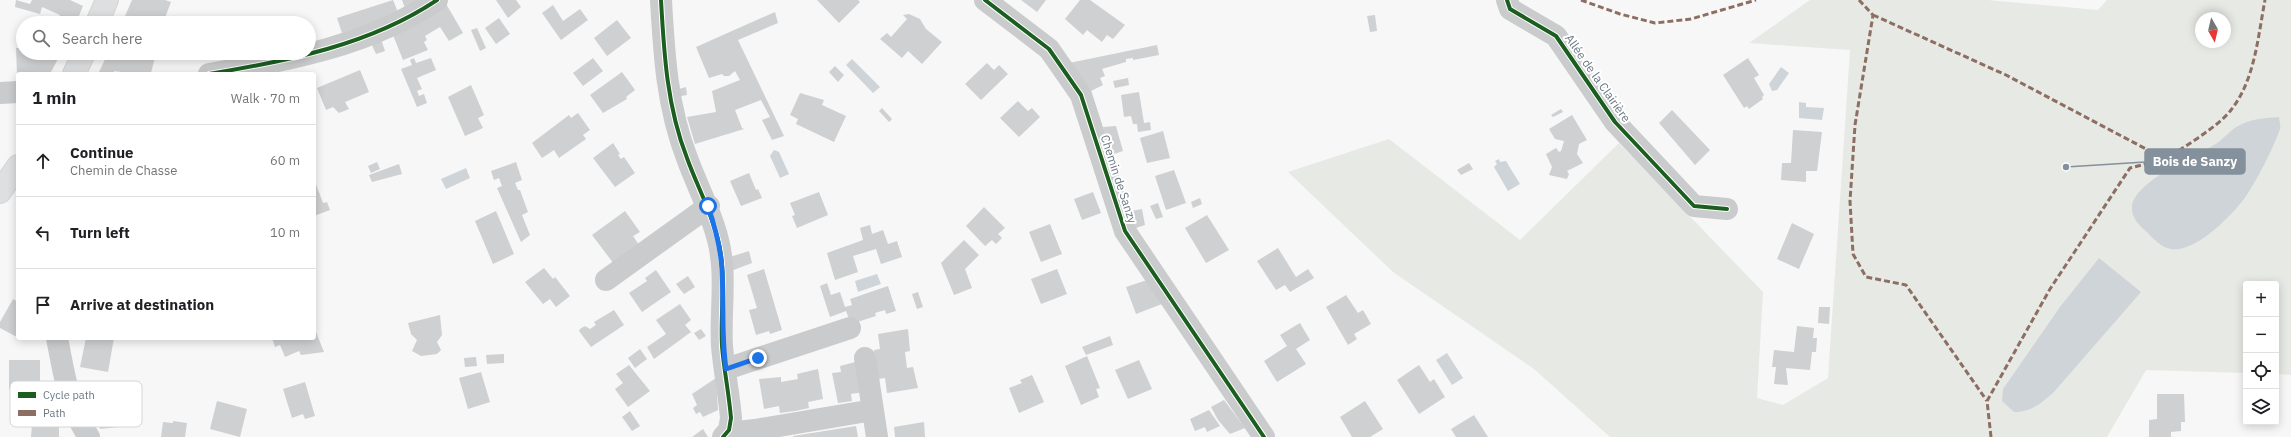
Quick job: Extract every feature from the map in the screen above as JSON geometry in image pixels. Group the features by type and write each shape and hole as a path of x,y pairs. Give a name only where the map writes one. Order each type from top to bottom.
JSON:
{"main road":[{"path":"100,16 107,0"},
{"path":"76,72 81,60"},
{"path":"0,192 16,169"}],"street":[{"path":"316,51 355,40 411,18 437,0"},
{"path":"660,0 666,76 674,118 687,158 708,206 719,242 722,270 722,347 732,418 726,433 755,430 873,410"},
{"name":"Chemin de Sanzy","path":"985,0 1049,49 1080,95 1125,231 1264,437"},
{"name":"Allée de la Clairière","path":"1507,0 1510,9 1556,36 1615,122 1694,206 1727,209"},
{"path":"221,72 287,60"},
{"path":"0,93 16,92"},
{"path":"606,280 708,206"},
{"path":"726,369 850,328"},
{"path":"57,340 65,381"},
{"path":"865,358 877,437"},
{"path":"82,427 89,437"}],"shaded area":[{"path":"1810,0 1988,0 2098,10 2107,0 2291,0 2291,375 2279,374 2279,281 2243,281 2243,373 2146,370 2107,437 1610,437 1534,369 1393,272 1288,172 1389,139 1520,240 1619,143 1763,292 1757,398 1783,405 1828,378 1850,50 1749,43"},
{"path":"852,59 880,87 873,93 846,65"},
{"path":"1781,67 1789,73 1777,90 1772,91 1769,84"},
{"path":"1799,102 1806,103 1806,107 1824,108 1822,120 1799,118"},
{"path":"2279,117 2280,128 2277,137 2253,184 2244,199 2212,232 2191,245 2180,249 2171,249 2158,243 2136,221 2132,211 2135,198 2143,188 2153,180 2179,163 2214,145 2235,128 2243,124 2258,119"},
{"path":"774,150 779,152 789,174 780,178 770,156"},
{"path":"1499,159 1500,162 1506,161 1520,184 1508,191 1494,167 1497,164 1495,161"},
{"path":"466,168 470,178 446,189 441,179"},
{"path":"2099,258 2141,292 2053,393 2030,409 2014,412 2002,401 2003,389 2060,307"},
{"path":"877,274 881,284 858,292 855,281"},
{"path":"1447,353 1463,378 1452,385 1436,360"}],"building":[{"path":"16,0 30,4 32,0 70,0 83,6 79,16 60,16 42,7 40,14 15,7"},
{"path":"132,0 165,0 171,2 166,16 125,16"},
{"path":"393,0 399,15 342,33 337,18"},
{"path":"402,0 424,0 406,11"},
{"path":"496,0 516,0 521,7 508,18"},
{"path":"817,0 858,0 860,2 839,23"},
{"path":"1021,0 1046,0 1037,12"},
{"path":"1080,0 1090,0 1125,25 1113,39 1107,35 1102,42 1087,30 1083,35 1065,19"},
{"path":"445,2 463,33 449,41 440,27 425,36 427,40 424,42 428,50 403,60 393,35"},
{"path":"553,5 563,21 580,9 588,20 561,40 542,13"},
{"path":"775,12 778,23 738,40 784,136 772,140 762,120 770,117 761,100 735,110 742,128 744,129 695,144 687,117 716,112 712,91 740,80 735,71 729,76 724,76 722,74 709,78 696,47"},
{"path":"909,14 920,19 926,29 942,42 922,64 908,51 902,58 880,39 887,33 891,37 907,19 903,15"},
{"path":"1375,15 1377,31 1370,32 1367,16"},
{"path":"499,18 510,34 496,44 485,28"},
{"path":"617,20 631,38 607,56 594,38"},
{"path":"477,28 486,48 480,51 471,30"},
{"path":"381,39 385,51 376,54 371,43"},
{"path":"1157,45 1159,55 1133,60 1133,58 1126,59 1126,62 1102,69 1105,76 1100,78 1103,85 1091,91 1069,63"},
{"path":"414,58 416,63 431,58 436,70 417,78 422,89 417,91 419,96 424,94 427,103 417,107 401,69 412,65 410,60"},
{"path":"593,58 603,71 583,86 573,73"},
{"path":"1748,58 1759,75 1754,78 1764,95 1762,97 1763,99 1749,109 1747,106 1744,108 1723,75"},
{"path":"16,60 57,60 51,72 17,72"},
{"path":"105,60 154,60 151,72 99,72"},
{"path":"987,63 994,70 999,65 1008,74 981,100 965,84"},
{"path":"835,66 844,75 838,82 829,72"},
{"path":"360,70 369,92 345,102 349,109 339,113 333,107 326,110 317,88"},
{"path":"622,72 635,90 626,97 627,99 603,113 590,95"},
{"path":"1128,78 1129,85 1115,88 1113,81"},
{"path":"471,85 484,115 478,118 483,128 465,136 448,97"},
{"path":"686,87 687,95 681,96 679,89"},
{"path":"1139,92 1144,123 1150,122 1151,130 1138,132 1137,124 1133,124 1131,116 1124,117 1121,95"},
{"path":"800,93 824,100 822,105 846,116 834,142 796,124 798,119 790,115"},
{"path":"1018,101 1028,111 1032,108 1040,117 1019,137 1000,118"},
{"path":"882,108 892,119 889,122 879,111"},
{"path":"1561,109 1563,112 1553,117 1551,115"},
{"path":"1672,110 1710,150 1695,165 1659,123"},
{"path":"578,113 590,130 583,135 586,139 559,158 554,150 542,158 532,143 569,115 571,118"},
{"path":"1572,115 1587,140 1579,144 1577,154 1583,163 1567,171 1569,174 1567,179 1549,175 1552,167 1546,154 1556,148 1559,152 1561,151 1564,141 1555,139 1549,129"},
{"path":"1116,126 1123,151 1111,155 1103,127"},
{"path":"1793,130 1822,132 1817,171 1806,171 1806,182 1781,180 1782,163 1791,163"},
{"path":"1163,131 1170,158 1147,163 1140,138"},
{"path":"613,143 620,154 618,155 621,159 624,157 635,173 615,187 593,158"},
{"path":"377,162 380,169 371,173 368,166"},
{"path":"516,162 522,180 515,183 518,190 520,190 528,212 522,215 530,235 521,242 497,188 502,186 499,178 494,180 491,171"},
{"path":"1469,163 1473,169 1461,175 1457,170"},
{"path":"399,164 402,174 372,182 369,175"},
{"path":"1174,170 1186,203 1166,210 1155,176"},
{"path":"749,173 756,190 758,189 762,198 741,206 730,181"},
{"path":"316,184 323,203 327,202 330,210 316,215"},
{"path":"819,192 828,215 797,228 792,216 795,215 790,203"},
{"path":"1093,192 1101,213 1082,220 1074,199"},
{"path":"1200,198 1202,204 1193,208 1191,202"},
{"path":"1158,203 1163,217 1156,219 1150,206"},
{"path":"984,207 1005,228 998,234 1002,238 996,244 992,240 985,246 966,226"},
{"path":"1142,209 1145,225 1130,230 1126,212"},
{"path":"496,211 514,254 493,264 475,221"},
{"path":"625,211 640,232 633,236 639,245 614,264 592,235"},
{"path":"1207,215 1229,250 1206,263 1185,228"},
{"path":"1792,223 1814,234 1799,269 1777,259"},
{"path":"1050,224 1062,254 1041,262 1029,232"},
{"path":"870,225 872,234 883,230 888,244 897,241 902,257 881,264 876,249 853,256 858,272 835,280 827,253 863,240 860,228"},
{"path":"964,240 979,255 965,269 972,288 954,295 941,263"},
{"path":"1278,248 1296,277 1308,269 1314,278 1290,292 1285,285 1276,290 1257,261"},
{"path":"749,251 752,263 731,271 730,257"},
{"path":"544,268 553,279 555,277 570,296 556,307 550,299 543,304 525,282"},
{"path":"764,269 782,330 770,334 769,331 756,335 749,310 757,308 747,275"},
{"path":"1057,269 1067,294 1041,304 1031,279"},
{"path":"656,270 671,292 642,312 629,293 647,281 645,278"},
{"path":"688,276 695,287 684,294 676,284"},
{"path":"1147,280 1162,304 1136,314 1126,287"},
{"path":"827,283 831,295 840,292 845,307 852,305 850,299 888,286 896,311 886,314 885,310 875,313 876,316 851,324 846,311 830,317 820,286"},
{"path":"918,292 923,307 917,309 912,294"},
{"path":"1346,295 1358,313 1363,310 1371,324 1354,334 1357,339 1348,345 1326,307"},
{"path":"13,299 16,301 16,336 0,328 0,322"},
{"path":"680,304 691,320 685,325 691,332 654,359 647,347 666,334 656,320"},
{"path":"1819,307 1830,307 1829,324 1818,323"},
{"path":"614,310 624,325 591,347 579,331 580,329 585,326 590,329 596,325 594,322"},
{"path":"440,315 442,335 437,342 441,350 437,354 421,356 412,351 417,340 411,334 408,323"},
{"path":"1300,323 1310,340 1296,349 1306,364 1277,382 1264,361 1287,346 1280,335"},
{"path":"1797,326 1814,328 1813,338 1817,338 1816,352 1812,352 1810,370 1786,368 1788,385 1774,384 1776,367 1772,367 1774,350 1794,352"},
{"path":"701,329 706,336 699,340 694,333"},
{"path":"908,329 910,351 905,352 907,368 913,367 918,388 887,393 885,378 878,379 874,350 880,349 878,334"},
{"path":"316,332 324,352 301,355 299,351 285,357 280,345 275,347 273,340 316,340"},
{"path":"1110,336 1113,345 1086,355 1082,347"},
{"path":"86,340 114,340 108,372 80,367"},
{"path":"640,349 647,359 635,368 628,358"},
{"path":"504,354 504,363 487,364 486,355"},
{"path":"1087,356 1100,388 1096,389 1099,397 1081,405 1065,366"},
{"path":"476,357 477,366 465,367 464,358"},
{"path":"9,360 40,360 40,381 10,381 9,389"},
{"path":"1139,360 1152,389 1128,399 1115,370"},
{"path":"859,361 864,392 851,394 852,401 838,403 832,373 841,372 840,366"},
{"path":"629,365 650,391 628,407 615,389 623,383 616,374"},
{"path":"1419,365 1430,382 1434,379 1445,397 1419,414 1397,380"},
{"path":"818,369 823,399 808,402 809,408 795,411 780,413 779,406 764,409 759,379 781,377 781,382 798,379 797,374"},
{"path":"481,372 490,402 468,409 459,378"},
{"path":"1032,375 1044,402 1019,413 1009,388 1022,383 1020,380"},
{"path":"716,378 718,410 703,417 700,412 696,414 693,408 697,405 692,394"},
{"path":"305,382 315,416 305,419 303,414 292,418 283,389"},
{"path":"2157,394 2184,394 2185,422 2181,422 2181,431 2171,432 2171,437 2149,437 2149,420 2157,419"},
{"path":"1224,400 1245,428 1230,434 1218,420 1211,407"},
{"path":"217,401 247,409 240,437 210,429"},
{"path":"1365,401 1383,429 1370,437 1352,437 1340,417"},
{"path":"1209,410 1220,426 1207,432 1205,427 1195,431 1190,419"},
{"path":"630,411 640,426 632,431 622,417"},
{"path":"1474,415 1488,437 1456,437 1451,429"},
{"path":"173,421 187,423 185,437 161,437 163,422 173,423"},
{"path":"924,422 925,437 895,437 894,427"},
{"path":"856,426 858,437 793,437 793,436"},
{"path":"32,427 59,427 59,437 31,437"},
{"path":"100,427 119,427 100,429"},
{"path":"703,429 708,437 692,437"}],"marked path":[{"path":"1581,0 1620,14 1655,23 1691,19 1756,0"},
{"path":"1859,0 1873,15 1855,125 1850,201 1853,254 1866,277 1906,285 1987,401"},
{"path":"1873,15 2006,75 2165,159 2218,123 2231,110 2239,98 2250,72 2254,57 2265,0"},
{"path":"1991,437 1987,401 2050,289 2130,168 2165,159"}],"cycle path":[{"path":"316,52 356,40 384,29 411,16 437,0"},
{"path":"661,0 665,60 675,119 687,158 712,219 721,253 723,279 722,346 731,418 729,430 723,437"},
{"path":"985,0 1049,49 1081,95 1125,231 1264,437"},
{"path":"1507,0 1510,9 1556,36 1615,122 1694,206 1727,209"},
{"path":"220,72 283,60"}],"place":[{"name":"Bois de Sanzy","path":"2066,167"}],"route":[{"path":"708,206 719,242 722,270 722,347 726,369 758,358"}]}
